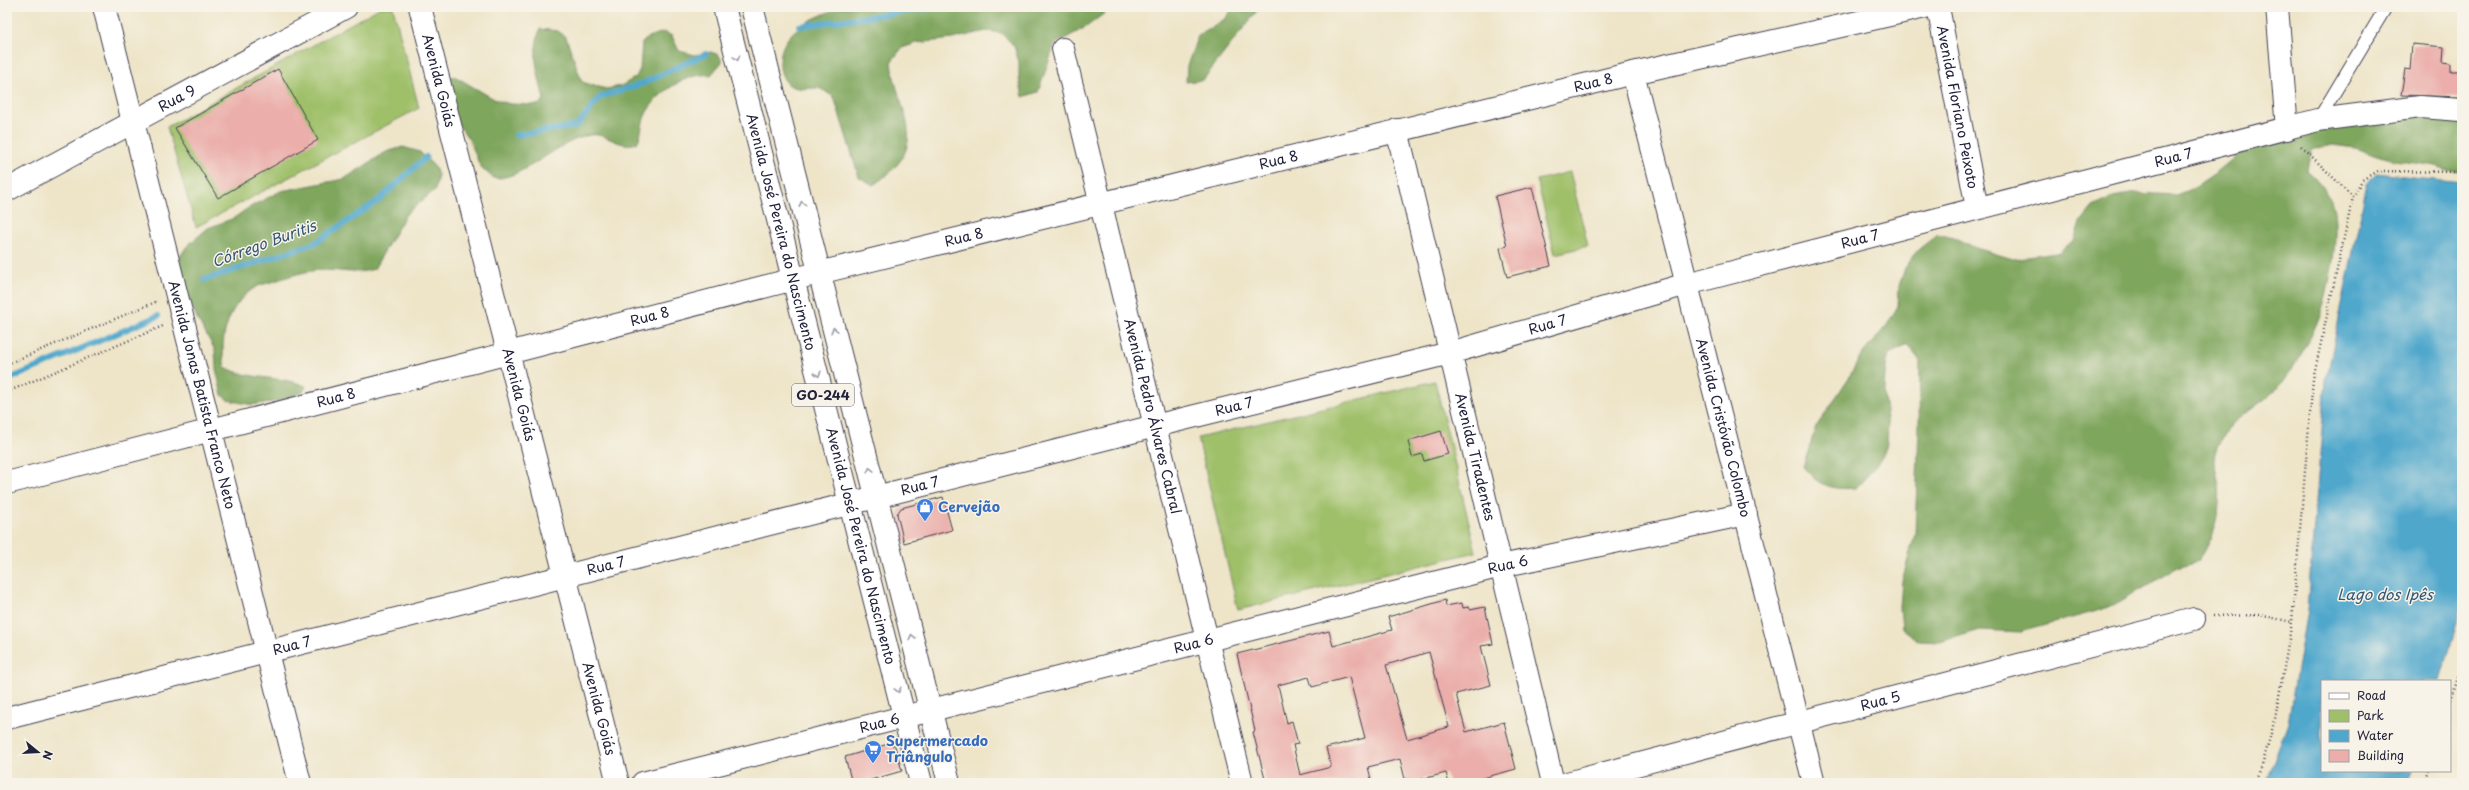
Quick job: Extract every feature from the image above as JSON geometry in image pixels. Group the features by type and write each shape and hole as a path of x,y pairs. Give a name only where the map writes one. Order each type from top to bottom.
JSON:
{"street":[{"name":"Avenida Jonas Batista Franco Neto","path":"104,7 300,783"},
{"name":"Rua 9","path":"7,190 346,7"},
{"name":"Avenida Goiás","path":"420,7 618,783"},
{"name":"Avenida José Pereira do Nascimento","path":"724,7 921,783"},
{"name":"Rua 8","path":"7,483 794,279 1101,205 1397,130 1633,73 1925,7"},
{"name":"Avenida Floriano Peixoto","path":"1938,7 1977,208"},
{"path":"2277,7 2287,129"},
{"name":"Avenida José Pereira do Nascimento","path":"755,17 949,783"},
{"path":"731,35 755,17"},
{"name":"Avenida Pedro Álvares Cabral","path":"1063,49 1242,783"},
{"name":"Avenida Cristóvão Colombo","path":"1633,73 1814,783"},
{"name":"Rua 7","path":"7,718 1155,426 1450,353 1687,284 2318,120 2420,107 2462,110"},
{"name":"Avenida Tiradentes","path":"1397,130 1553,783"},
{"name":"Rua 6","path":"643,783 1501,566 1746,514"},
{"name":"Rua 5","path":"1567,783 2194,619"}],"lane":[{"path":"2318,120 2386,7"}],"path":[{"path":"2287,129 2304,150 2353,197"},
{"path":"2254,783 2262,766 2275,718 2292,622 2313,379 2353,197 2362,180 2376,171 2462,172"},
{"path":"7,364 177,293"},
{"path":"7,392 183,317"},
{"path":"2194,619 2226,614 2259,615 2292,622"},
{"path":"2451,698 2462,660"},
{"path":"2425,783 2429,772"}],"green space":[{"path":"381,7 393,7 419,108 196,227 167,127"},
{"path":"842,7 941,7 964,10 978,7 1113,7 1086,27 1055,44 1038,92 1023,97 1019,79 1019,62 1014,46 1002,33 986,31 952,39 917,43 902,48 891,62 908,128 908,142 903,156 892,170 873,185 859,177 834,97 821,89 796,88 788,84 781,73 780,68 782,51 786,41 793,33 811,20"},
{"path":"1234,7 1260,7 1203,80 1186,82 1187,66 1198,35 1225,19"},
{"path":"540,29 558,31 566,37 582,82 606,89 621,86 636,77 640,69 642,43 648,37 664,32 672,36 679,51 695,55 711,52 719,55 722,62 711,75 701,75 682,81 672,86 656,100 645,116 637,143 624,144 601,136 590,135 565,145 516,173 504,177 493,178 480,166 470,141 450,112 447,76 456,77 494,99 510,104 538,105 544,100 536,64 537,38"},
{"path":"2462,108 2462,174 2435,166 2394,160 2355,148 2332,145 2311,150 2307,170 2329,196 2333,205 2335,239 2326,297 2312,334 2292,369 2272,393 2231,426 2219,445 2215,457 2215,466 2219,487 2219,506 2212,535 2199,561 2178,567 2119,602 2101,610 2020,632 1980,630 1940,642 1919,641 1902,628 1900,607 1902,581 1915,534 1919,425 1920,361 1908,345 1889,354 1884,390 1888,427 1887,442 1882,457 1870,473 1856,488 1839,488 1821,483 1803,467 1816,427 1850,376 1859,358 1887,325 1898,306 1899,286 1905,268 1919,249 1938,234 1957,239 1976,248 2013,259 2057,253 2074,241 2080,223 2093,207 2113,197 2136,193 2176,195 2196,187 2246,148 2314,131"},
{"path":"403,147 420,152 435,167 438,175 435,190 406,214 374,269 360,272 323,270 304,272 258,286 240,301 228,321 223,344 225,367 245,374 286,380 306,386 303,392 277,401 252,405 228,400 222,395 216,369 215,350 198,320 177,272 176,263 187,246 208,228 234,218 248,208 281,191 344,179 386,152"},
{"path":"1570,172 1588,246 1555,254 1537,180"},
{"path":"1435,381 1476,552 1238,610 1198,438"}],"water":[{"name":"Lago dos Ipês","path":"2376,173 2462,182 2462,606 2440,680 2321,680 2321,772 2412,772 2408,783 2266,783 2288,723 2307,610 2326,381 2367,184"}],"building":[{"path":"2412,44 2444,47 2443,62 2451,63 2451,72 2462,72 2462,97 2401,95 2405,69 2410,70"},
{"path":"278,69 318,140 218,198 175,128"},
{"path":"1532,187 1551,266 1507,277 1500,248 1507,246 1495,196"},
{"path":"1441,431 1448,454 1424,461 1422,454 1412,457 1408,441"},
{"name":"Cervejão","path":"943,497 952,530 904,543 897,514 901,508"},
{"path":"1445,600 1446,606 1462,603 1463,608 1469,607 1470,610 1485,607 1493,644 1481,646 1491,685 1456,694 1466,732 1504,722 1516,769 1479,779 1480,783 1449,783 1446,773 1406,783 1400,759 1368,767 1372,783 1266,783 1253,732 1255,731 1237,654 1329,631 1333,646 1392,630 1388,617","holes":["1429,652 1449,727 1407,739 1386,665","1309,677 1312,687 1349,677 1365,738 1326,748 1331,767 1300,775 1293,745 1298,744 1292,721 1287,723 1278,685"]},
{"name":"Supermercado Triângulo","path":"888,744 895,746 902,771 860,783 852,783 845,757"}],"waterway":[{"name":"Córrego Buritis","path":"800,26 938,7"},
{"name":"Córrego Buritis","path":"516,135 577,126 600,97 641,84 706,54"},
{"name":"Córrego Buritis","path":"204,280 315,243 379,200 426,157"},
{"name":"Córrego Buritis","path":"7,380 158,316"}],"place":[{"name":"Cervejão","path":"925,522"},
{"name":"Supermercado Triângulo","path":"873,764"}]}
